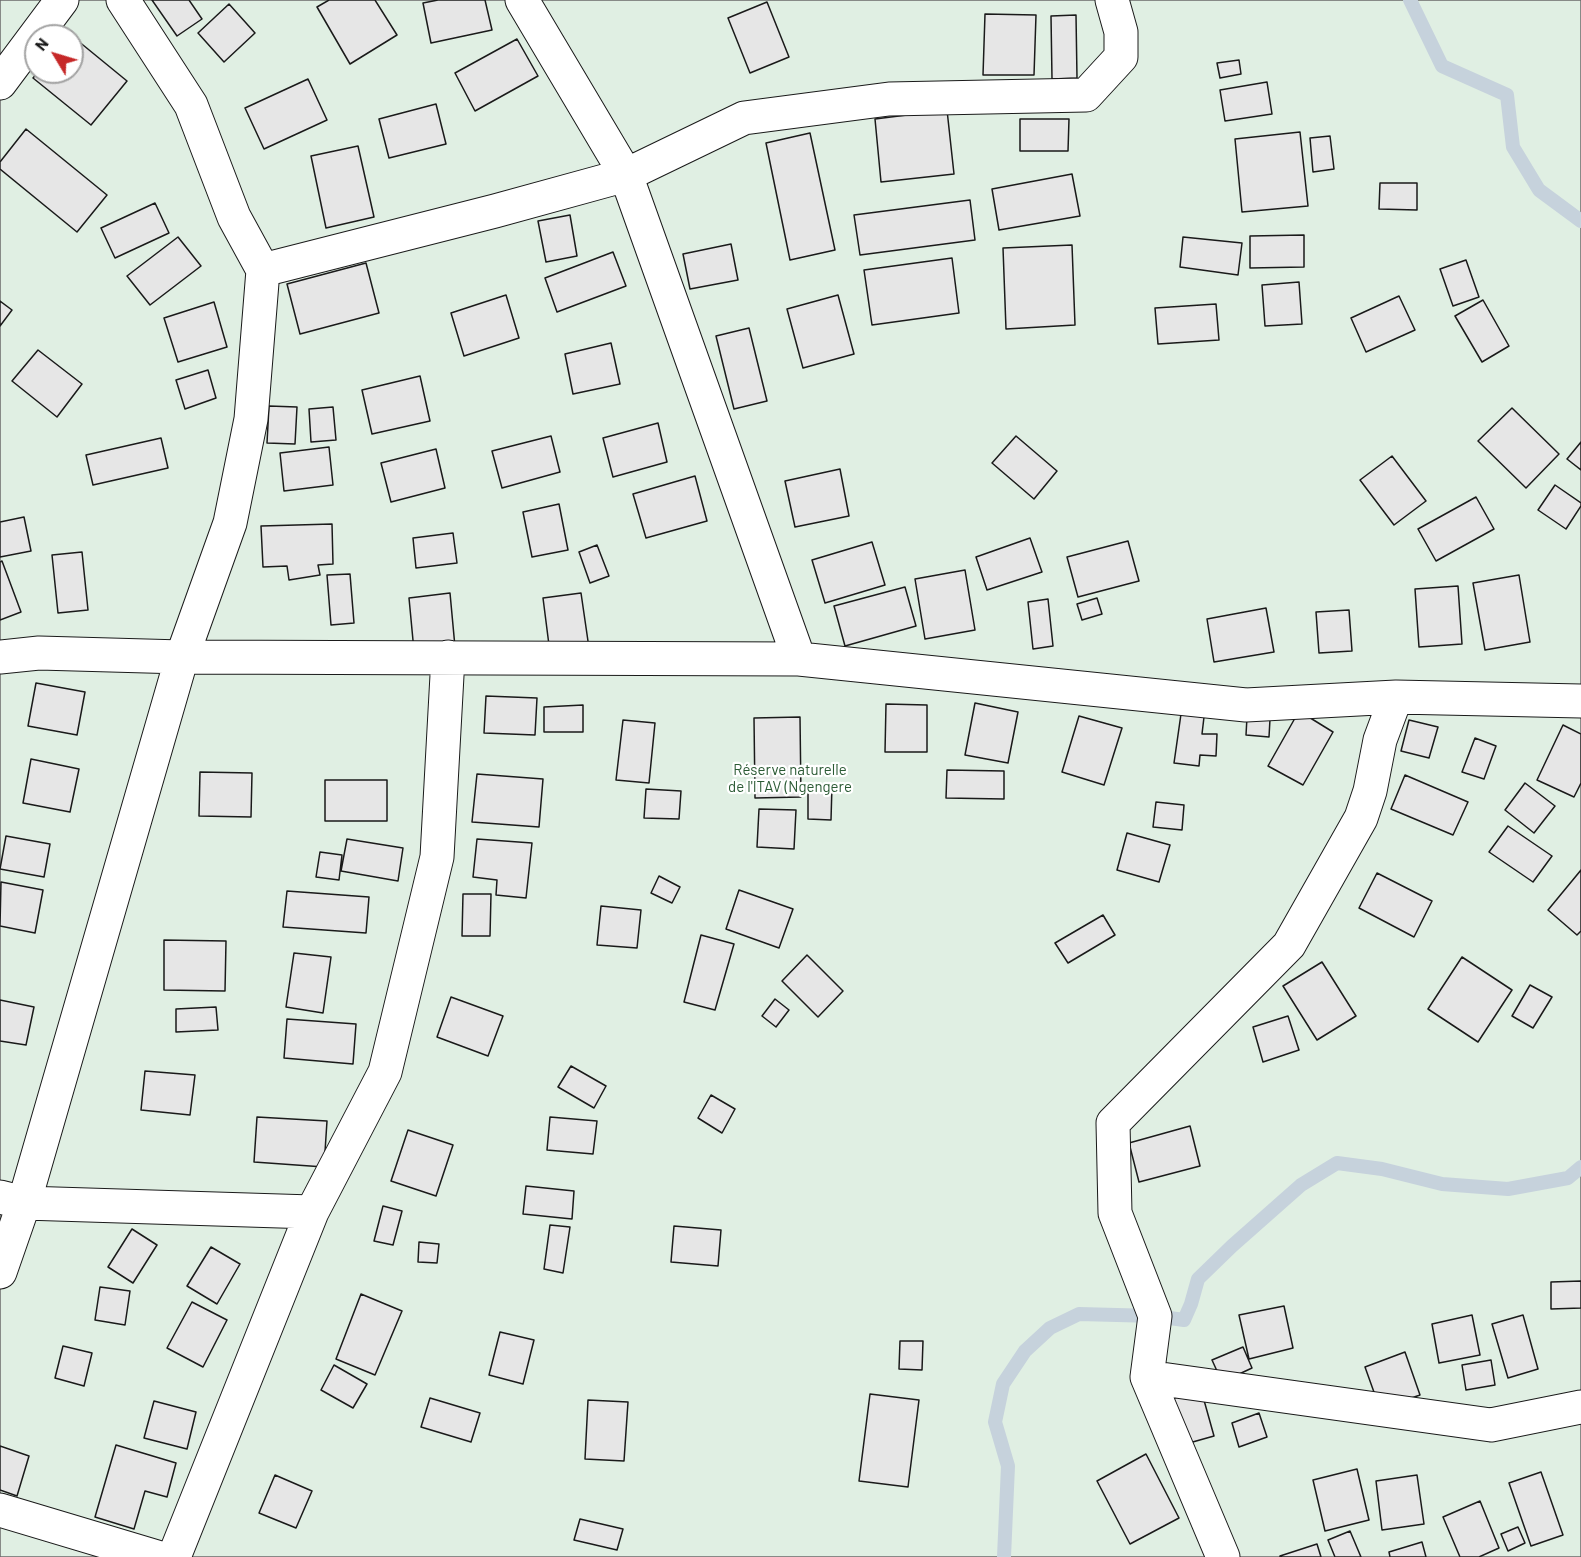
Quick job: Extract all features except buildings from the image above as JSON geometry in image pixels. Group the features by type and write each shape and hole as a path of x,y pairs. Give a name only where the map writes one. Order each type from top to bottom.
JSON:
{"street":[{"path":"0,83 62,0"},
{"path":"0,1272 12,1200 182,657 230,523 251,419 263,270 234,217 191,105 123,0"},
{"path":"522,0 626,175 798,659"},
{"path":"263,270 626,175 744,118 889,99 1086,95 1121,57 1121,32 1112,0"},
{"path":"0,657 39,653 182,657 798,659 1246,705 1395,697 1581,701"},
{"path":"174,1557 312,1212 385,1072 437,857 448,657"},
{"path":"1223,1557 1147,1377 1155,1316 1115,1213 1113,1123 1289,945 1361,818 1370,791 1380,740 1395,697"},
{"path":"12,1200 312,1212"},
{"path":"1147,1377 1491,1425 1581,1407"},
{"path":"0,1510 157,1557"}],"green space":[{"name":"Réserve naturelle de l'ITAV (Ngengere","path":"0,0 1581,0 1581,1557 0,1557"}],"waterway":[{"path":"1410,0 1442,66 1507,95 1513,147 1539,190 1581,221"},
{"path":"1004,1557 1008,1466 995,1422 1003,1384 1025,1351 1050,1328 1079,1314 1155,1316 1184,1320 1198,1279 1301,1185 1337,1163 1382,1169 1442,1184 1508,1189 1568,1178 1581,1167"}]}
